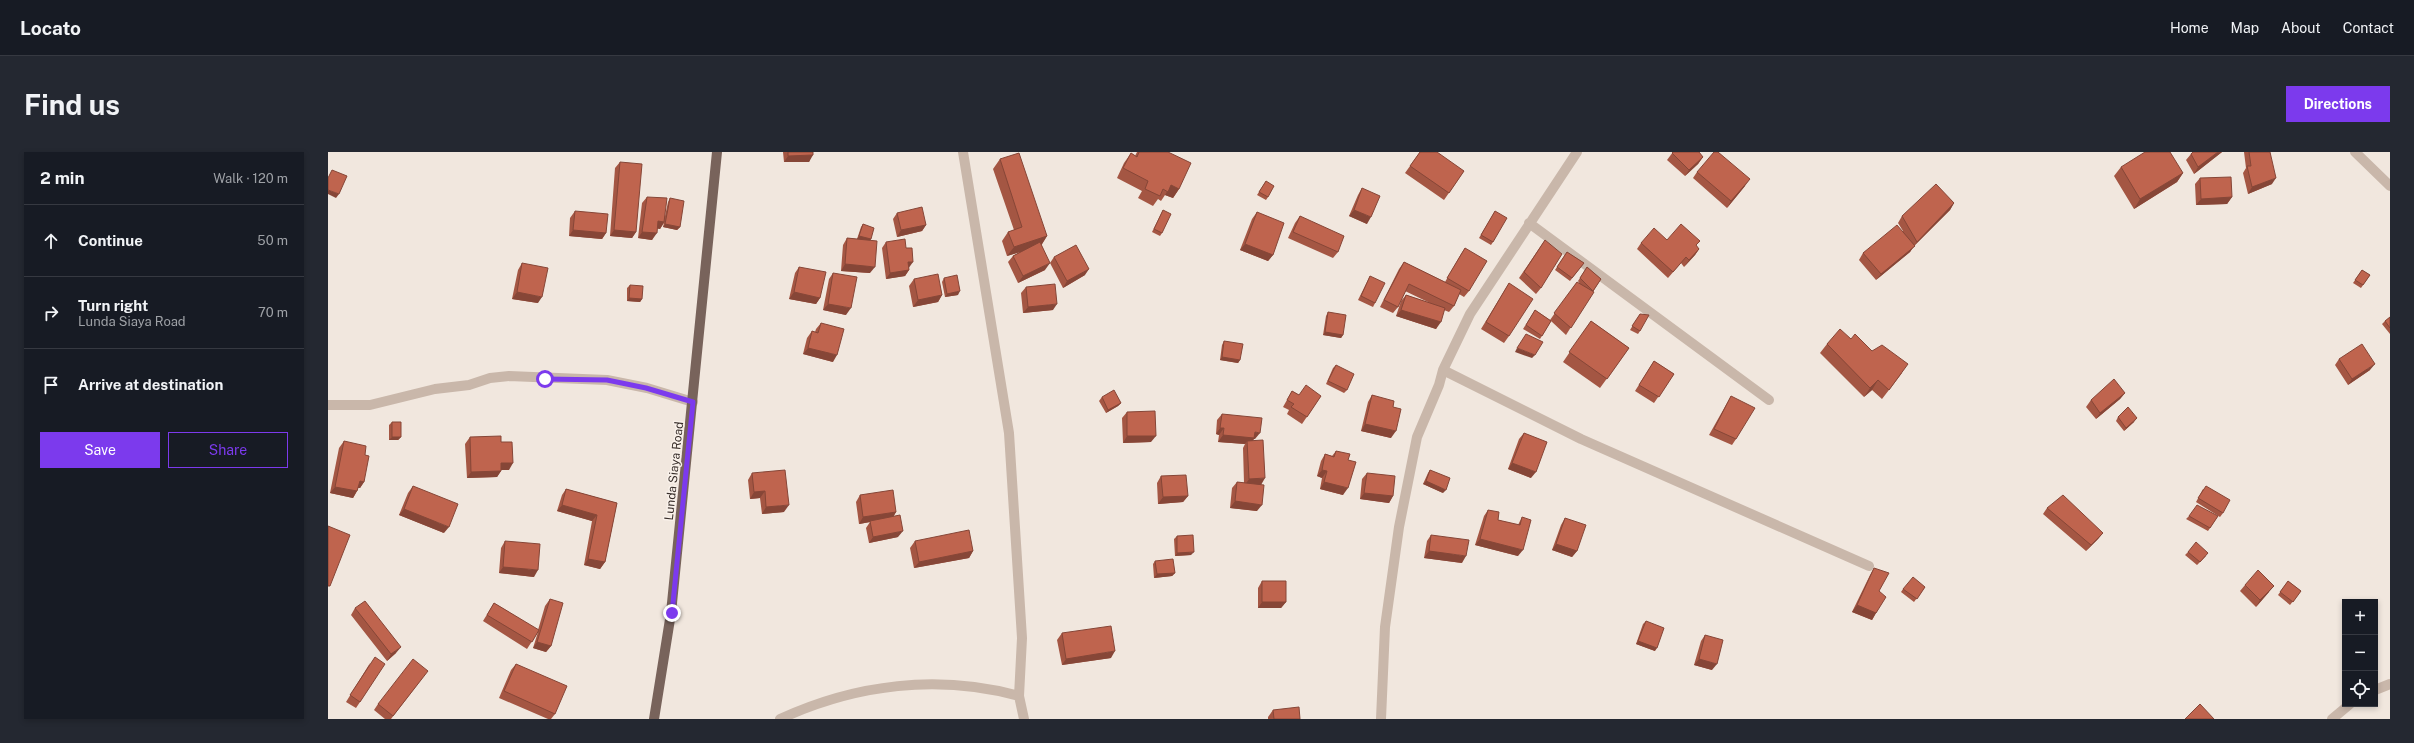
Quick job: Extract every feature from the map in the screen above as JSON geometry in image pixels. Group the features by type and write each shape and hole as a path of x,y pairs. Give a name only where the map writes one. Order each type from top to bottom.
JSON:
{"main road":[{"name":"Lunda Siaya Road","path":"654,719 672,613 717,152"}],"street":[{"path":"964,152 1009,433 1022,638 1019,696 1024,719"},
{"path":"1381,719 1385,627 1399,527 1417,437 1439,385 1443,370 1483,292 1577,152"},
{"path":"2355,152 2390,186"},
{"path":"1529,223 1769,400"},
{"path":"1443,370 1581,439 1869,566"},
{"path":"328,405 370,405 435,389 469,385 490,378 509,376 607,380 646,388 693,402"},
{"path":"780,719 839,696 905,684 967,686 996,690 1019,696"},
{"path":"2378,689 2390,684"},
{"path":"2332,719 2346,707"}],"building":[{"path":"788,152 813,152 813,155 788,156"},
{"path":"1139,152 1168,152 1191,163 1179,189 1171,185 1168,192 1163,189 1160,196 1145,189 1148,181 1123,168 1131,153 1137,157"},
{"path":"1420,152 1437,152 1464,171 1449,193 1410,166"},
{"path":"1699,152 1703,157 1689,170 1672,153"},
{"path":"1714,152 1718,152 1750,179 1731,201 1697,172"},
{"path":"2145,152 2170,152 2183,173 2140,199 2121,167"},
{"path":"2193,152 2218,152 2198,167 2191,154"},
{"path":"2249,152 2270,152 2276,178 2252,187 2247,166 2251,166"},
{"path":"1019,153 1047,236 1014,247 1008,232 1022,227 1000,159"},
{"path":"620,162 642,164 636,232 614,230"},
{"path":"332,170 347,176 339,194 328,190 328,178"},
{"path":"2231,177 2232,197 2201,199 2200,178"},
{"path":"1266,181 1274,186 1268,197 1259,192"},
{"path":"1936,184 1954,203 1917,242 1902,216"},
{"path":"1362,188 1380,196 1371,217 1354,210"},
{"path":"647,197 667,198 664,222 658,221 657,233 642,232"},
{"path":"670,198 684,201 680,227 665,224"},
{"path":"922,207 926,225 901,230 897,213"},
{"path":"1163,210 1171,214 1162,233 1154,229"},
{"path":"575,211 608,214 606,233 573,230"},
{"path":"1495,211 1507,218 1493,242 1481,235"},
{"path":"1257,212 1284,223 1273,255 1245,244"},
{"path":"1300,216 1344,236 1338,252 1293,232"},
{"path":"863,224 874,228 871,239 859,236"},
{"path":"1681,224 1700,241 1696,245 1699,249 1689,260 1686,257 1673,272 1641,243 1654,228 1667,240"},
{"path":"1897,225 1915,246 1881,274 1863,253"},
{"path":"847,238 877,241 875,267 845,264"},
{"path":"905,239 906,248 912,248 913,262 908,262 909,270 890,273 886,242"},
{"path":"1545,240 1562,254 1541,288 1524,272"},
{"path":"1040,242 1050,263 1023,276 1013,256"},
{"path":"1076,245 1089,269 1067,281 1054,257"},
{"path":"1465,248 1487,261 1469,291 1447,278"},
{"path":"1567,252 1584,263 1572,278 1557,267"},
{"path":"1404,262 1461,290 1454,306 1409,284 1398,307 1384,300"},
{"path":"522,263 548,268 542,297 517,292"},
{"path":"799,267 826,272 820,298 794,292"},
{"path":"1587,267 1601,279 1593,291 1580,278"},
{"path":"2362,270 2370,275 2363,285 2355,280"},
{"path":"833,273 857,277 851,308 828,304"},
{"path":"938,274 942,295 918,300 914,279"},
{"path":"957,275 960,291 947,294 944,278"},
{"path":"1370,276 1385,283 1375,303 1361,296"},
{"path":"1577,282 1594,292 1571,328 1554,313"},
{"path":"1509,283 1533,299 1509,336 1486,322"},
{"path":"1055,284 1057,304 1028,307 1026,287"},
{"path":"630,285 643,286 642,299 629,298"},
{"path":"1406,295 1445,308 1441,322 1401,310"},
{"path":"1535,310 1551,321 1542,336 1526,325"},
{"path":"1328,312 1346,315 1343,335 1325,332"},
{"path":"1640,314 1649,315 1640,331 1632,326"},
{"path":"2390,317 2390,328 2385,321"},
{"path":"1591,321 1629,348 1607,379 1569,352"},
{"path":"821,323 844,329 837,355 808,348 812,331 818,333"},
{"path":"1840,329 1851,339 1855,334 1872,351 1882,345 1908,364 1889,390 1878,380 1870,388 1827,344"},
{"path":"1526,334 1543,342 1535,355 1517,348"},
{"path":"1224,341 1243,344 1240,360 1222,357"},
{"path":"2362,344 2375,364 2352,379 2339,359"},
{"path":"1654,361 1674,374 1659,397 1639,385"},
{"path":"1336,365 1354,374 1347,390 1328,381"},
{"path":"2114,379 2125,393 2100,413 2091,400"},
{"path":"1306,385 1321,396 1307,417 1291,407 1294,404 1287,400 1292,391 1299,395"},
{"path":"1114,390 1121,403 1108,410 1102,397"},
{"path":"1372,395 1394,401 1393,407 1401,409 1396,431 1365,424"},
{"path":"1731,396 1755,408 1736,439 1714,429"},
{"path":"2128,407 2137,418 2126,428 2118,417"},
{"path":"1155,411 1156,436 1127,436 1127,412"},
{"path":"1222,414 1262,418 1260,433 1255,432 1254,438 1223,435 1224,428 1220,428"},
{"path":"392,422 401,422 401,437 392,437"},
{"path":"1524,433 1547,442 1536,472 1512,463"},
{"path":"501,436 501,442 512,442 513,463 501,463 501,471 471,472 470,437"},
{"path":"1263,440 1265,478 1249,479 1247,441"},
{"path":"344,441 366,446 365,455 369,456 364,482 360,481 357,491 335,487"},
{"path":"1336,451 1350,454 1348,460 1356,462 1348,488 1324,482 1327,471 1322,470 1325,454 1334,457"},
{"path":"785,470 789,505 766,507 765,491 754,492 752,473"},
{"path":"1430,470 1450,478 1446,490 1426,481"},
{"path":"1367,473 1395,476 1393,496 1364,493"},
{"path":"1186,475 1188,496 1163,497 1161,476"},
{"path":"1237,482 1264,485 1262,505 1235,501"},
{"path":"413,486 458,504 449,527 404,509"},
{"path":"2206,486 2230,500 2223,513 2198,498"},
{"path":"566,489 617,503 605,562 588,559 597,515 562,505"},
{"path":"893,490 896,512 863,517 860,495"},
{"path":"2063,495 2103,533 2091,545 2047,508"},
{"path":"2197,505 2218,516 2210,528 2189,516"},
{"path":"1488,510 1499,512 1498,520 1520,525 1522,517 1531,520 1523,550 1480,539"},
{"path":"900,515 903,531 873,537 870,521"},
{"path":"1565,518 1586,525 1577,551 1556,544"},
{"path":"328,526 350,535 330,586 328,586"},
{"path":"969,530 973,551 919,562 915,541"},
{"path":"1193,535 1194,552 1177,553 1177,536"},
{"path":"1431,535 1469,540 1466,556 1429,551"},
{"path":"505,541 540,544 538,570 503,567"},
{"path":"2196,542 2208,553 2200,562 2188,552"},
{"path":"1173,559 1175,573 1157,574 1155,561"},
{"path":"1874,568 1889,573 1879,591 1886,597 1876,613 1857,605"},
{"path":"2258,570 2274,586 2260,600 2245,585"},
{"path":"1913,577 1925,587 1917,599 1903,589"},
{"path":"1262,581 1286,581 1286,602 1262,602"},
{"path":"2288,581 2301,591 2293,602 2280,592"},
{"path":"550,599 563,603 551,646 537,642"},
{"path":"365,601 401,647 391,654 355,608"},
{"path":"494,603 539,630 532,642 487,615"},
{"path":"1646,621 1664,628 1657,648 1638,641"},
{"path":"1111,626 1115,651 1066,659 1062,633"},
{"path":"1705,635 1723,640 1717,664 1699,659"},
{"path":"375,657 385,664 360,702 350,695"},
{"path":"413,659 428,671 393,716 378,704"},
{"path":"516,664 567,686 555,714 504,691"},
{"path":"2200,704 2214,719 2185,719"},
{"path":"1299,707 1300,719 1274,719 1273,710"}],"route":[{"path":"545,379 607,380 646,388 693,402 672,613"}]}
